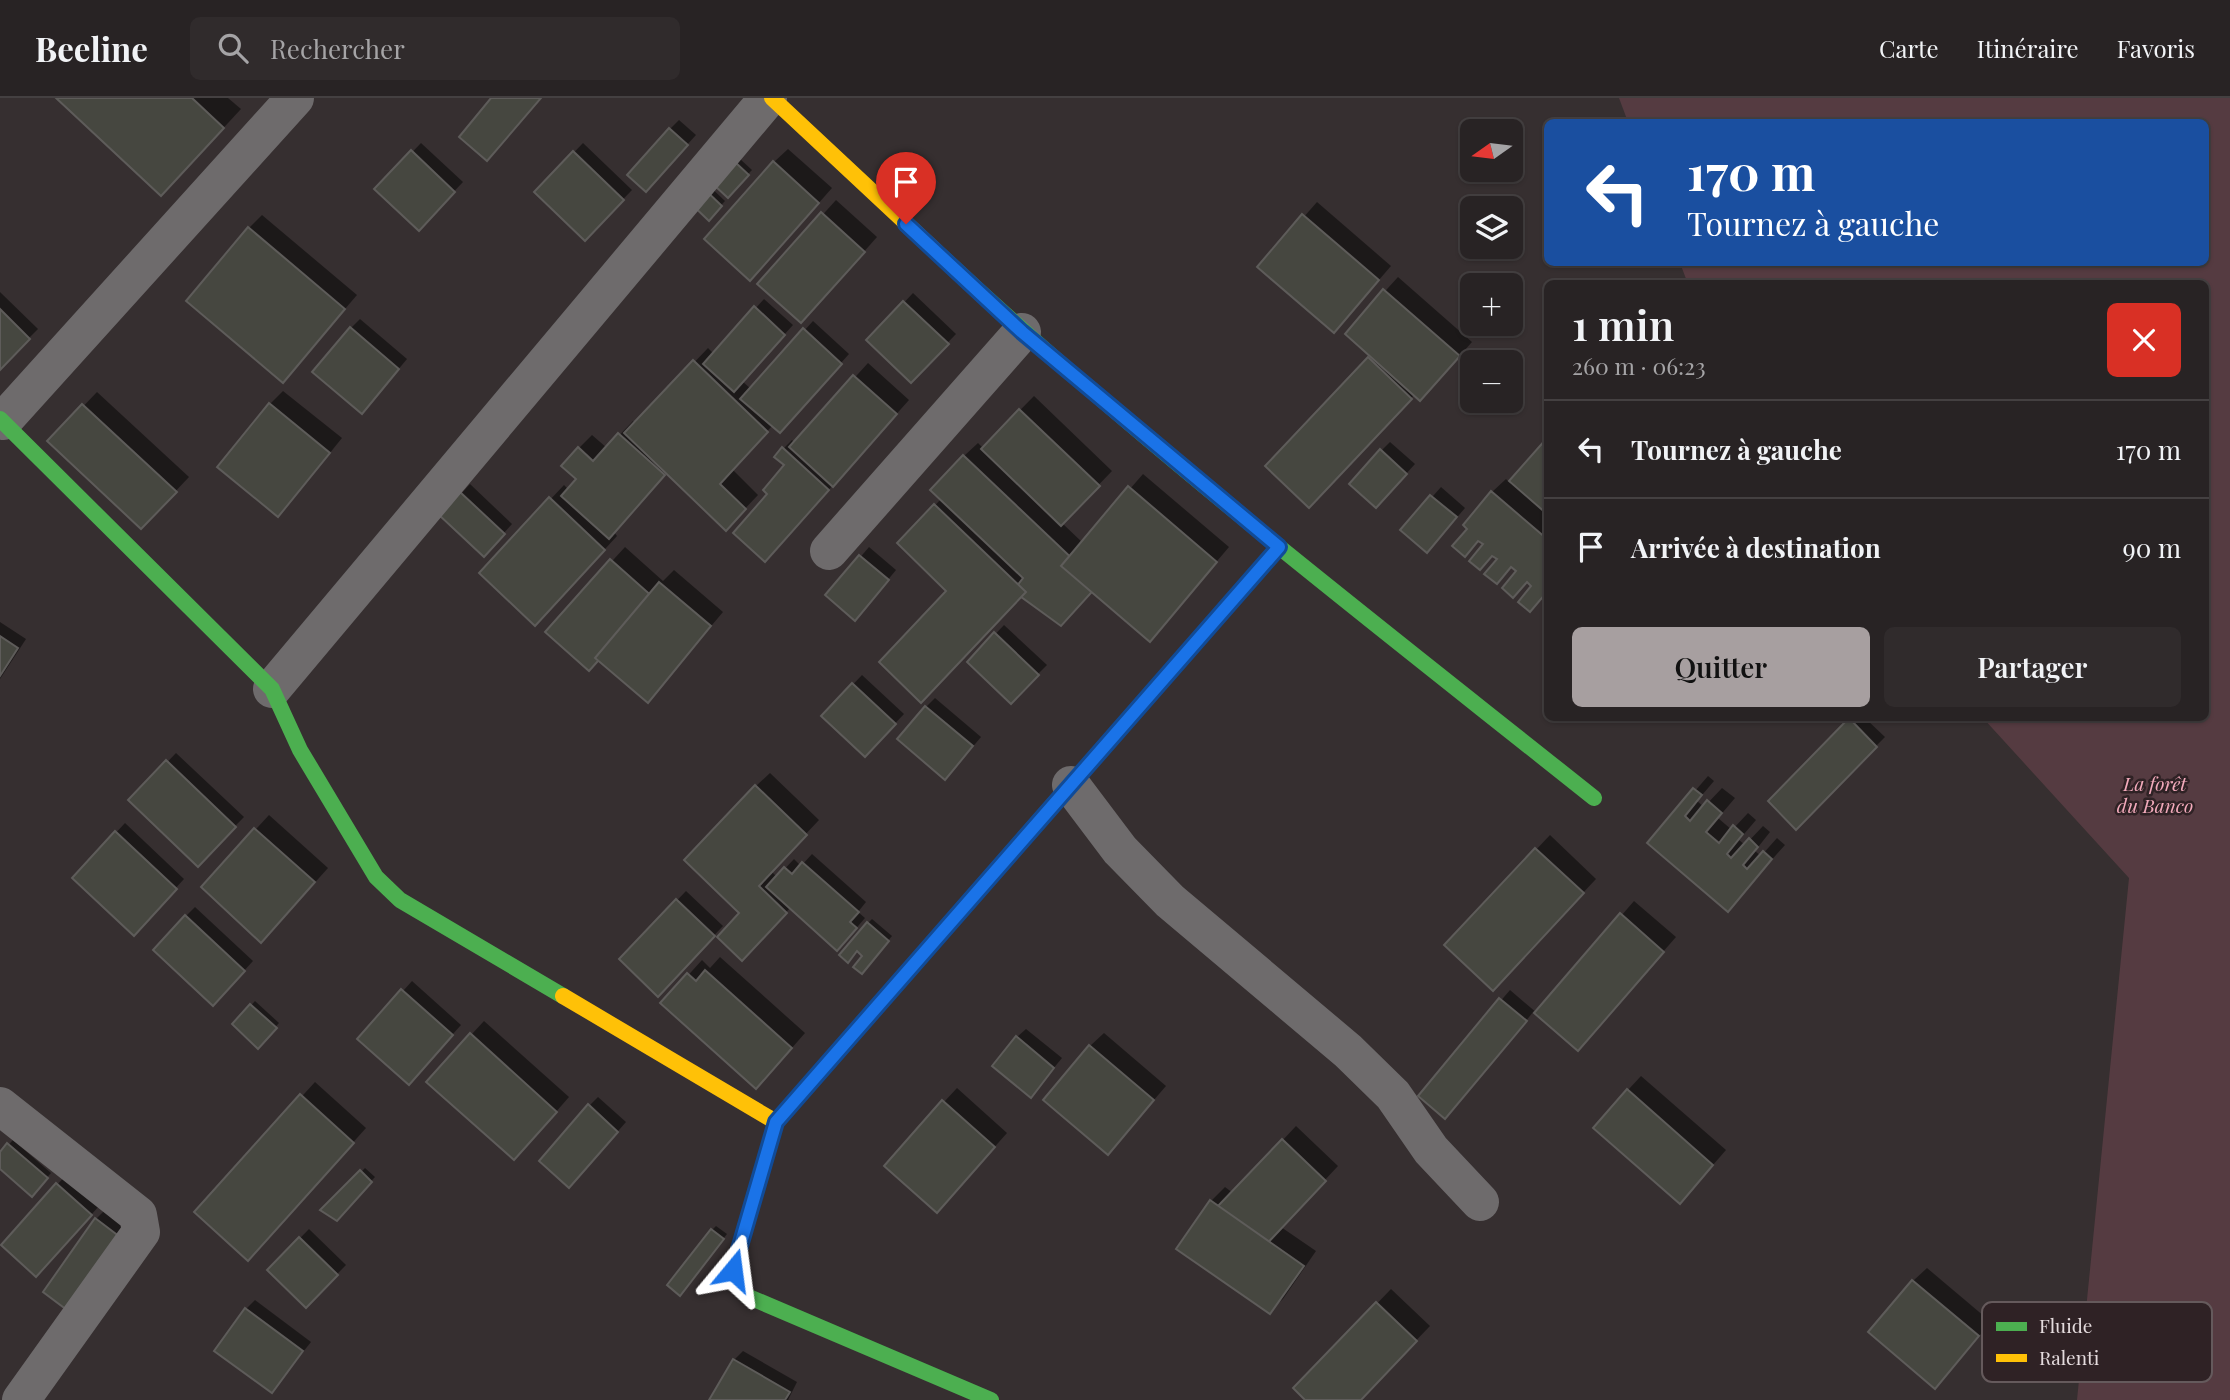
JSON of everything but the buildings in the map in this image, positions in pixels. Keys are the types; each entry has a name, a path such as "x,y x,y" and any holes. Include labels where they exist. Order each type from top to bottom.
{"street":[{"path":"295,98 1,420 272,690 300,750 376,877 400,900 776,1122"},
{"path":"272,690 770,98 1022,332 1279,547 1594,798"},
{"path":"829,551 1022,332"},
{"path":"991,1400 749,1297 737,1285 733,1270 776,1122 1279,547"},
{"path":"1071,785 1119,850 1170,901 1348,1051 1393,1095 1431,1150 1480,1202"},
{"path":"0,1105 138,1216 141,1232 21,1400"}],"green space":[{"name":"La forêt du Banco","path":"1619,98 2230,98 2230,1400 2077,1400 2079,1382 2212,1382 2212,1302 2087,1302 2129,878 1986,721 2209,721 2209,280 1686,280 1681,266 2209,266 2209,119 1627,119"}],"traffic: fast":[{"path":"937,252 1096,395 1178,464 1594,798"},
{"path":"0,419 272,689 300,750 376,877 400,900 563,996"},
{"path":"1066,790 1279,547"},
{"path":"774,1128 733,1271 737,1285 749,1297 991,1400"}],"traffic: slow":[{"path":"772,98 937,252"},
{"path":"774,1128 776,1122 1066,790"},
{"path":"563,996 776,1122"}],"route":[{"path":"733,1270 776,1122 1279,547 1022,332 906,224"}]}
